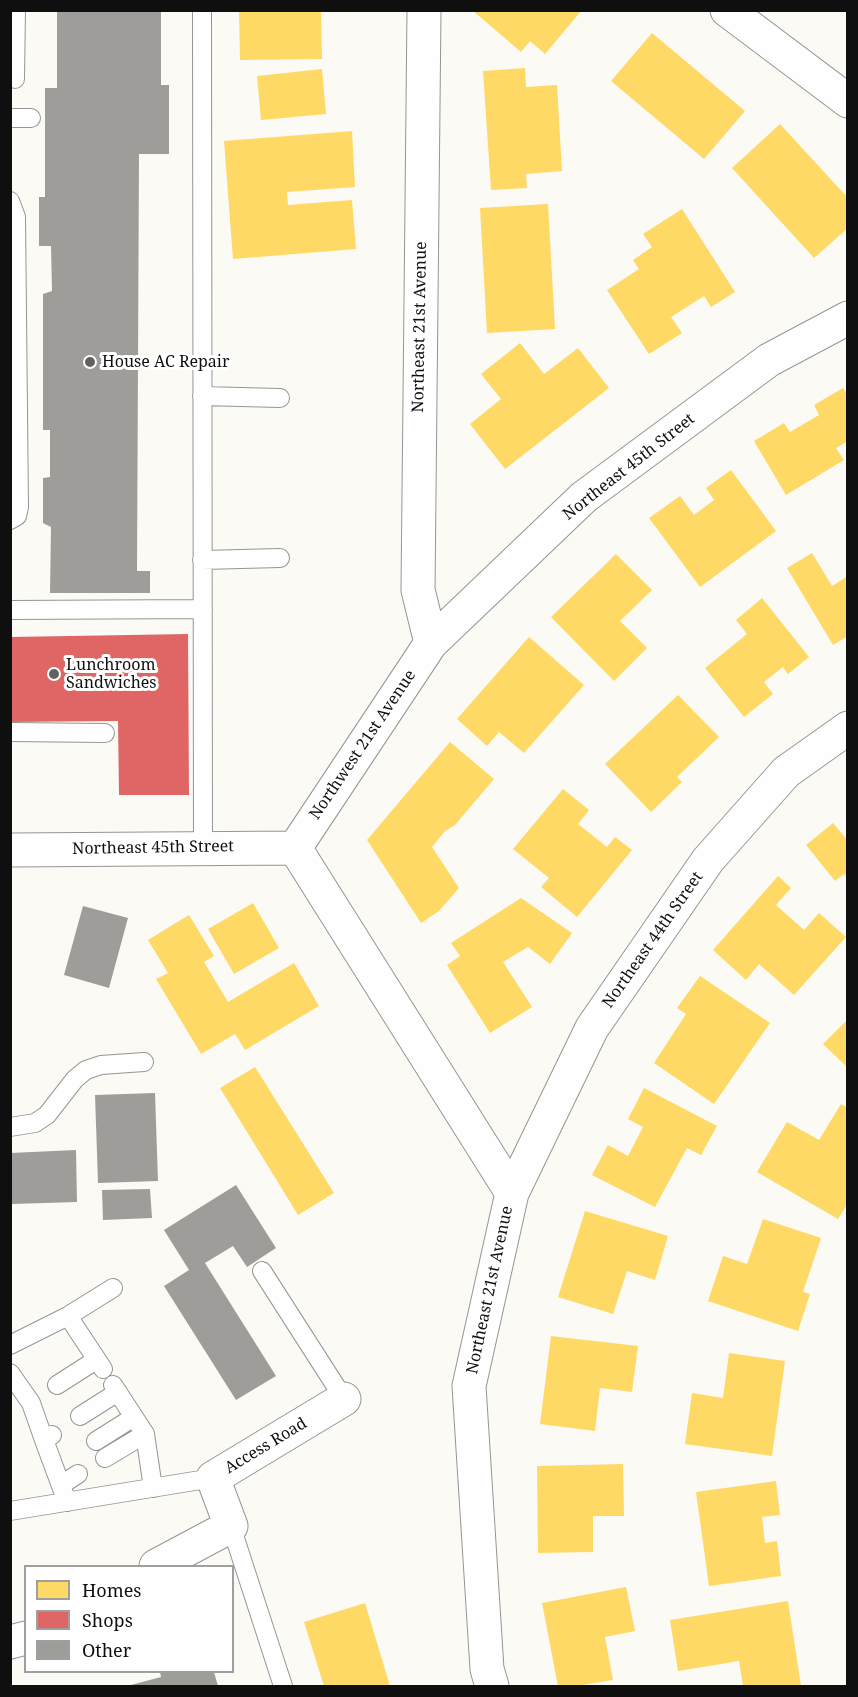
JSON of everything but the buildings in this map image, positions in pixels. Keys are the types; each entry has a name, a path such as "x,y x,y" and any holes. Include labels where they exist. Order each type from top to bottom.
{"street":[{"name":"Northeast 21st Avenue","path":"424,10 418,590 431,643"},
{"path":"727,10 848,101"},
{"name":"Northeast 45th Street","path":"431,643 584,497 769,360 848,318"},
{"name":"Northwest 21st Avenue","path":"295,848 431,643"},
{"name":"Northeast 44th Street","path":"512,1192 592,1028 708,860 786,772 848,728"},
{"name":"Northeast 21st Avenue","path":"295,848 512,1192 469,1386 487,1669 492,1686"},
{"name":"Northeast 45th Street","path":"10,850 295,848"},
{"name":"Access Road","path":"231,1526 213,1478 344,1399"},
{"path":"158,1565 231,1526"}],"lane":[{"path":"15,79 16,10"},
{"path":"202,10 203,848"},
{"path":"10,118 31,118"},
{"path":"10,201 16,217 19,507 17,516 10,520"},
{"path":"202,396 280,398"},
{"path":"202,560 280,558"},
{"path":"10,610 203,609"},
{"path":"10,732 105,733"},
{"path":"10,1127 35,1123 47,1115 75,1079 86,1070 101,1065 144,1062"},
{"path":"262,1271 344,1399"},
{"path":"10,1345 68,1316 113,1288"},
{"path":"57,1385 99,1364 68,1316"},
{"path":"10,1372 31,1403 48,1438 61,1471 67,1502"},
{"path":"80,1416 116,1388 145,1434 153,1488"},
{"path":"96,1441 134,1416"},
{"path":"105,1458 145,1434"},
{"path":"61,1471 78,1474"},
{"path":"10,1511 213,1478"},
{"path":"231,1526 284,1686"}],"place":[{"name":"House AC Repair","path":"90,362"},
{"name":"Lunchroom Sandwiches","path":"54,674"}]}
